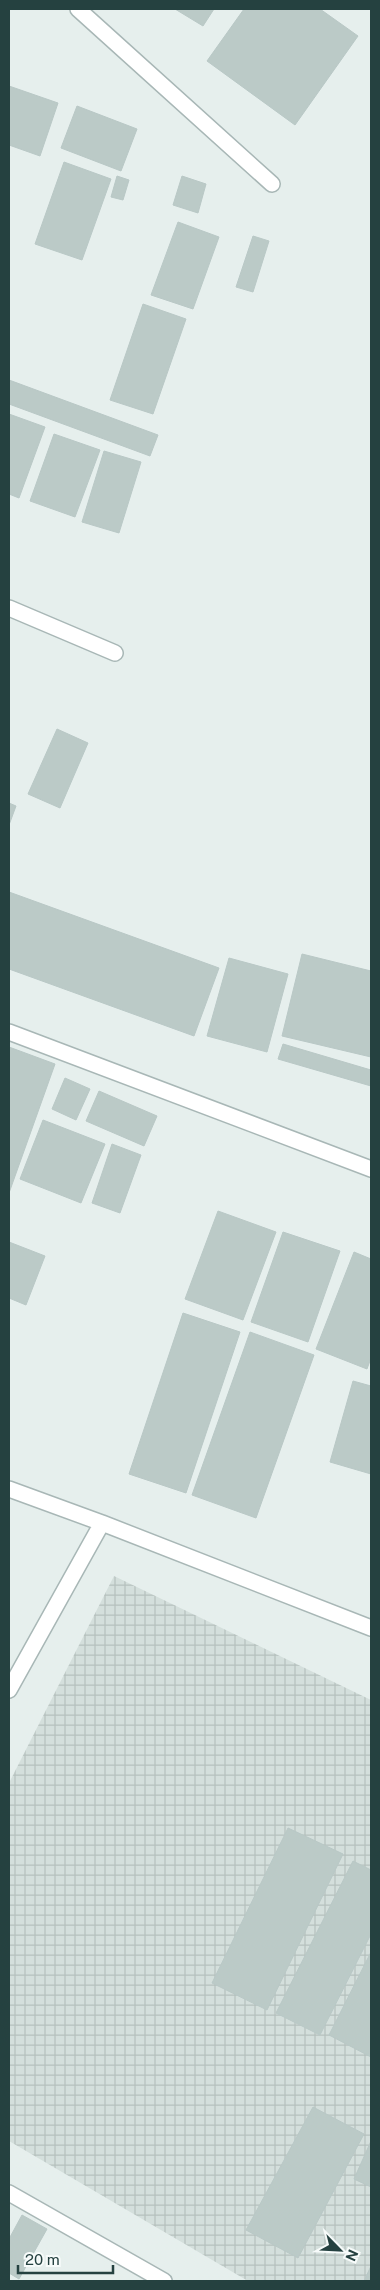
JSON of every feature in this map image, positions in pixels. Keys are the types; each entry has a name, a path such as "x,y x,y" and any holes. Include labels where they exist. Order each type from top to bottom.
{"street":[{"path":"78,9 272,184"},
{"path":"9,608 115,653"},
{"path":"9,1032 371,1170"},
{"path":"9,1489 102,1522 371,1628"},
{"path":"9,1690 102,1522"},
{"path":"9,2192 164,2281"}],"shaded area":[{"path":"114,1576 371,1700 371,2281 248,2281 9,2141 9,1783"}],"building":[{"path":"175,9 214,9 203,26"},
{"path":"244,9 320,9 358,36 295,125 207,61"},
{"path":"9,86 58,103 40,156 9,145"},
{"path":"77,106 137,129 121,171 61,148"},
{"path":"64,162 111,179 82,260 35,244"},
{"path":"117,176 129,180 123,200 111,197"},
{"path":"182,176 206,184 198,213 173,205"},
{"path":"178,222 219,237 193,309 151,295"},
{"path":"253,236 269,241 253,292 236,287"},
{"path":"143,304 186,319 153,414 110,400"},
{"path":"9,380 158,435 150,456 9,404"},
{"path":"9,414 45,427 19,498 9,494"},
{"path":"54,434 100,450 75,517 30,501"},
{"path":"104,451 141,462 119,533 82,522"},
{"path":"57,729 88,743 60,808 28,794"},
{"path":"9,803 16,806 9,825"},
{"path":"9,892 219,968 194,1036 9,969"},
{"path":"302,954 371,971 371,1057 282,1036"},
{"path":"229,958 288,974 267,1052 207,1036"},
{"path":"283,1044 371,1070 371,1086 278,1059"},
{"path":"9,1047 55,1064 9,1193"},
{"path":"65,1078 90,1089 76,1120 52,1109"},
{"path":"99,1091 157,1116 144,1146 86,1121"},
{"path":"43,1120 105,1144 81,1203 20,1179"},
{"path":"112,1144 141,1155 120,1213 92,1203"},
{"path":"218,1211 276,1232 243,1320 185,1299"},
{"path":"283,1232 340,1251 308,1342 251,1322"},
{"path":"9,1242 45,1256 26,1305 9,1298"},
{"path":"354,1252 371,1259 371,1358 367,1369 316,1349"},
{"path":"183,1313 240,1332 186,1493 129,1474"},
{"path":"250,1332 314,1355 256,1518 192,1495"},
{"path":"353,1381 371,1386 371,1474 330,1462"},
{"path":"288,1828 343,1854 267,2010 212,1983"},
{"path":"353,1861 371,1870 371,1934 320,2035 276,2013"},
{"path":"371,1952 371,2057 329,2035"},
{"path":"313,2107 364,2134 298,2258 246,2230"},
{"path":"371,2141 371,2187 354,2179"},
{"path":"22,2215 47,2229 19,2279 9,2273 9,2239"},
{"path":"371,2266 371,2281 364,2281"}]}
